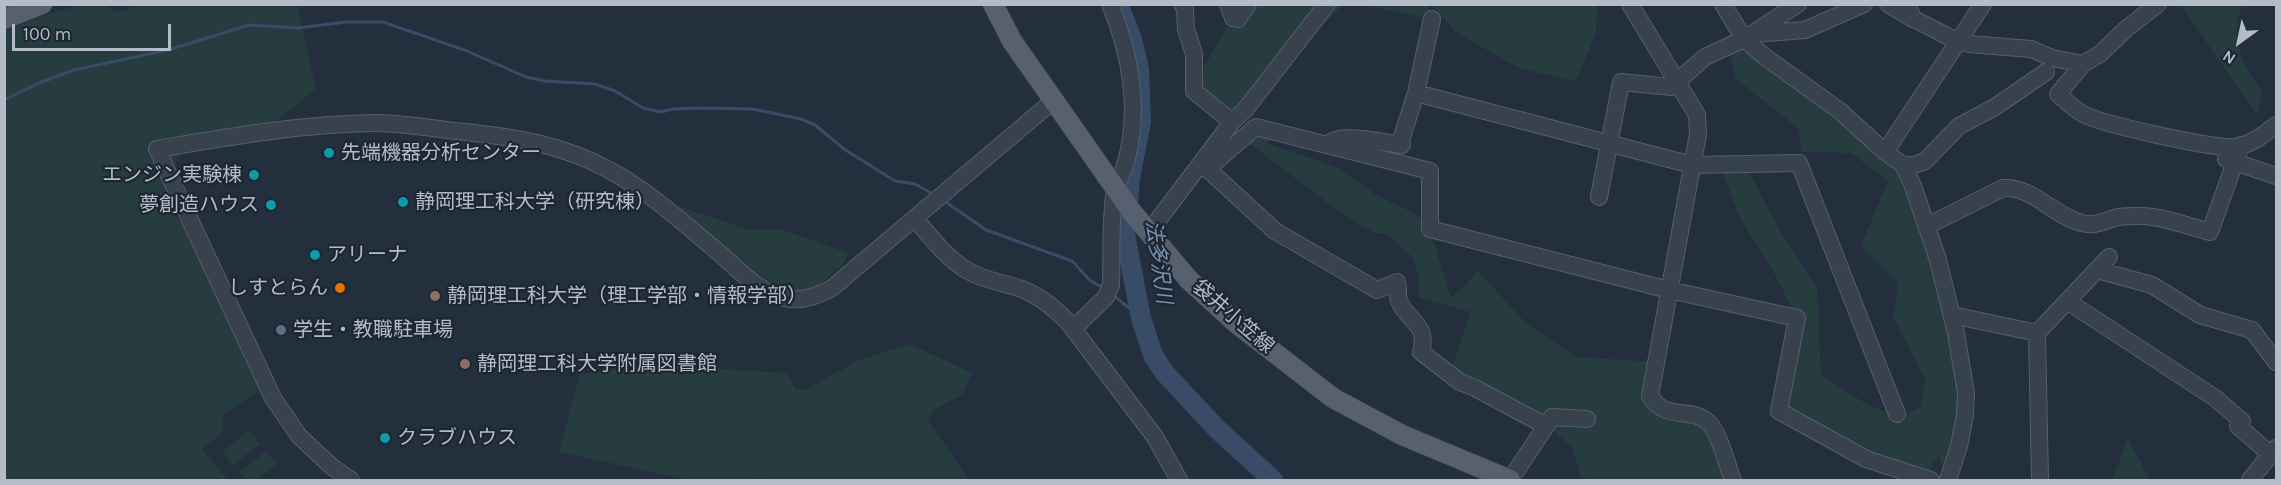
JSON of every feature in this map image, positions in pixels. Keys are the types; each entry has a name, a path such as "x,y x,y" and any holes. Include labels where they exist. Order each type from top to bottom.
{"main road":[{"path":"4,19 42,4"},
{"name":"袋井小笠線","path":"993,4 1012,40 1053,101 1132,212 1189,280 1236,323 1333,398 1402,435 1510,480"}],"street":[{"path":"1073,329 1106,297 1111,285 1114,197 1127,159 1133,122 1132,89 1125,49 1110,4"},
{"path":"1182,4 1185,8 1186,29 1194,54 1194,91 1232,122"},
{"path":"1228,4 1233,18 1238,19 1248,4"},
{"path":"1149,232 1204,166 1232,122 1245,110 1327,4"},
{"path":"1630,4 1697,115 1698,134 1650,396 1655,405 1663,410 1697,416 1708,422 1715,432 1733,480"},
{"path":"1723,4 1764,56 1840,111 1885,152 1903,165 1913,186 1938,260 1952,315 1966,393 1965,415 1959,446 1948,480"},
{"path":"1599,197 1621,82 1671,87 1705,57 1748,37 1798,4"},
{"path":"1748,37 1805,30 1864,4"},
{"path":"1888,4 1910,12 1959,41 1969,44 2031,49 2052,58 2084,64"},
{"path":"1885,152 1983,4"},
{"path":"2158,4 2100,54 2084,64 2058,94 2083,114 2102,122 2214,146 2241,145 2261,137 2277,124"},
{"path":"1327,144 1335,139 1352,139 1402,145 1401,140 1416,93 1432,19"},
{"path":"1903,165 1914,165 1925,161 1959,126 1995,107 2046,72"},
{"path":"1416,93 1692,165 1799,163 1897,414"},
{"path":"351,480 331,466 299,436 273,398 158,149 248,133 318,125 376,123 506,136 544,144 585,158 629,182 650,196 761,288 789,298 803,299 817,296 832,288 1053,101"},
{"path":"1204,166 1256,127 1327,144 1430,171 1430,229 1669,290 1797,318 1779,411 1866,459 1931,480"},
{"path":"2200,143 2198,150 2277,176"},
{"path":"1927,226 2003,188 2015,187 2025,190 2041,202 2083,224 2094,224 2120,217 2146,216 2210,232 2241,145"},
{"path":"1204,166 1275,231 1377,290 1397,282 1399,301 1420,328 1424,341 1421,352 1460,382 1546,426"},
{"path":"915,219 939,247 963,268 979,277 1020,288 1054,308 1073,329 1155,437 1179,480"},
{"path":"2040,480 2037,333 2109,257"},
{"path":"2097,270 2152,285 2200,315 2252,330 2277,362"},
{"path":"2067,301 2215,398 2242,421 2238,426 2274,451 2250,480"},
{"path":"1952,315 2037,333"},
{"path":"1510,480 1552,417 1587,419"}],"green space":[{"path":"146,4 297,5 316,89 262,132 185,149 175,163 177,182 175,215 203,246 267,385 224,414 222,433 202,449 228,480 5,480 4,31 54,12 81,6 104,6 117,12"},
{"path":"1241,5 1342,5 1239,115 1194,83"},
{"path":"1362,5 1428,5 1432,19"},
{"path":"1432,5 1597,5 1596,33 1576,81 1522,69 1508,62 1456,32"},
{"path":"2181,5 2242,5 2238,18 2237,41 2243,60 2262,92 2257,115"},
{"path":"1729,46 1764,56 1824,100 1872,153 1913,186 1959,352 1958,410 1945,480 1939,455 1924,478 1779,411 1797,318 1776,276 1740,218 1719,164 1745,164 1779,229 1817,288 1821,374 1851,395 1886,412 1897,414 1908,413 1921,407 1925,379 1893,317 1898,283 1861,246 1888,181 1851,153 1801,152 1799,129 1735,78"},
{"path":"1272,131 1267,143 1338,168 1378,196 1406,209 1430,224 1416,225 1429,226 1426,233 1434,243 1451,298 1466,285 1477,270 1525,322 1576,357 1656,362 1650,397 1695,416 1715,432 1733,480 1589,480 1581,477 1573,449 1547,425 1450,374 1470,312 1418,297 1419,279 1413,258 1389,235 1372,232 1337,210 1249,143"},
{"path":"670,203 746,229 783,230 848,253 843,265 818,285 798,291 780,289 706,235"},
{"path":"910,344 972,373 962,395 935,409 928,420 969,480 768,480 759,478 754,480 688,480 559,452 580,374 654,365 787,373 796,389 805,390 861,359"},
{"path":"249,430 260,444 233,465 222,452"},
{"path":"2128,438 2150,480 2112,480"},
{"path":"266,451 277,464 257,480 246,480 240,472"}],"waterway":[{"name":"法多沢川","path":"1118,4 1132,39 1139,69 1141,122 1130,178 1125,235 1141,318 1153,355 1164,372 1217,429 1273,480"},
{"path":"4,100 39,83 74,70 168,50 249,25 298,28 346,22 383,22 467,51 526,77 545,81 595,84 615,91 643,108 661,112 700,108 753,109 801,119 815,125 844,149 895,181 915,184 933,194"},
{"path":"943,200 986,230 1072,261 1089,279 1103,287"},
{"path":"1113,295 1141,318"}],"place":[{"name":"先端機器分析センター","path":"329,153"},
{"name":"エンジン実験棟","path":"254,175"},
{"name":"静岡理工科大学（研究棟）","path":"403,202"},
{"name":"夢創造ハウス","path":"271,205"},
{"name":"アリーナ","path":"315,255"},
{"name":"しすとらん","path":"340,288"},
{"name":"静岡理工科大学（理工学部・情報学部）","path":"435,296"},
{"name":"学生・教職駐車場","path":"281,330"},
{"name":"静岡理工科大学附属図書館","path":"465,364"},
{"name":"クラブハウス","path":"385,438"}]}
